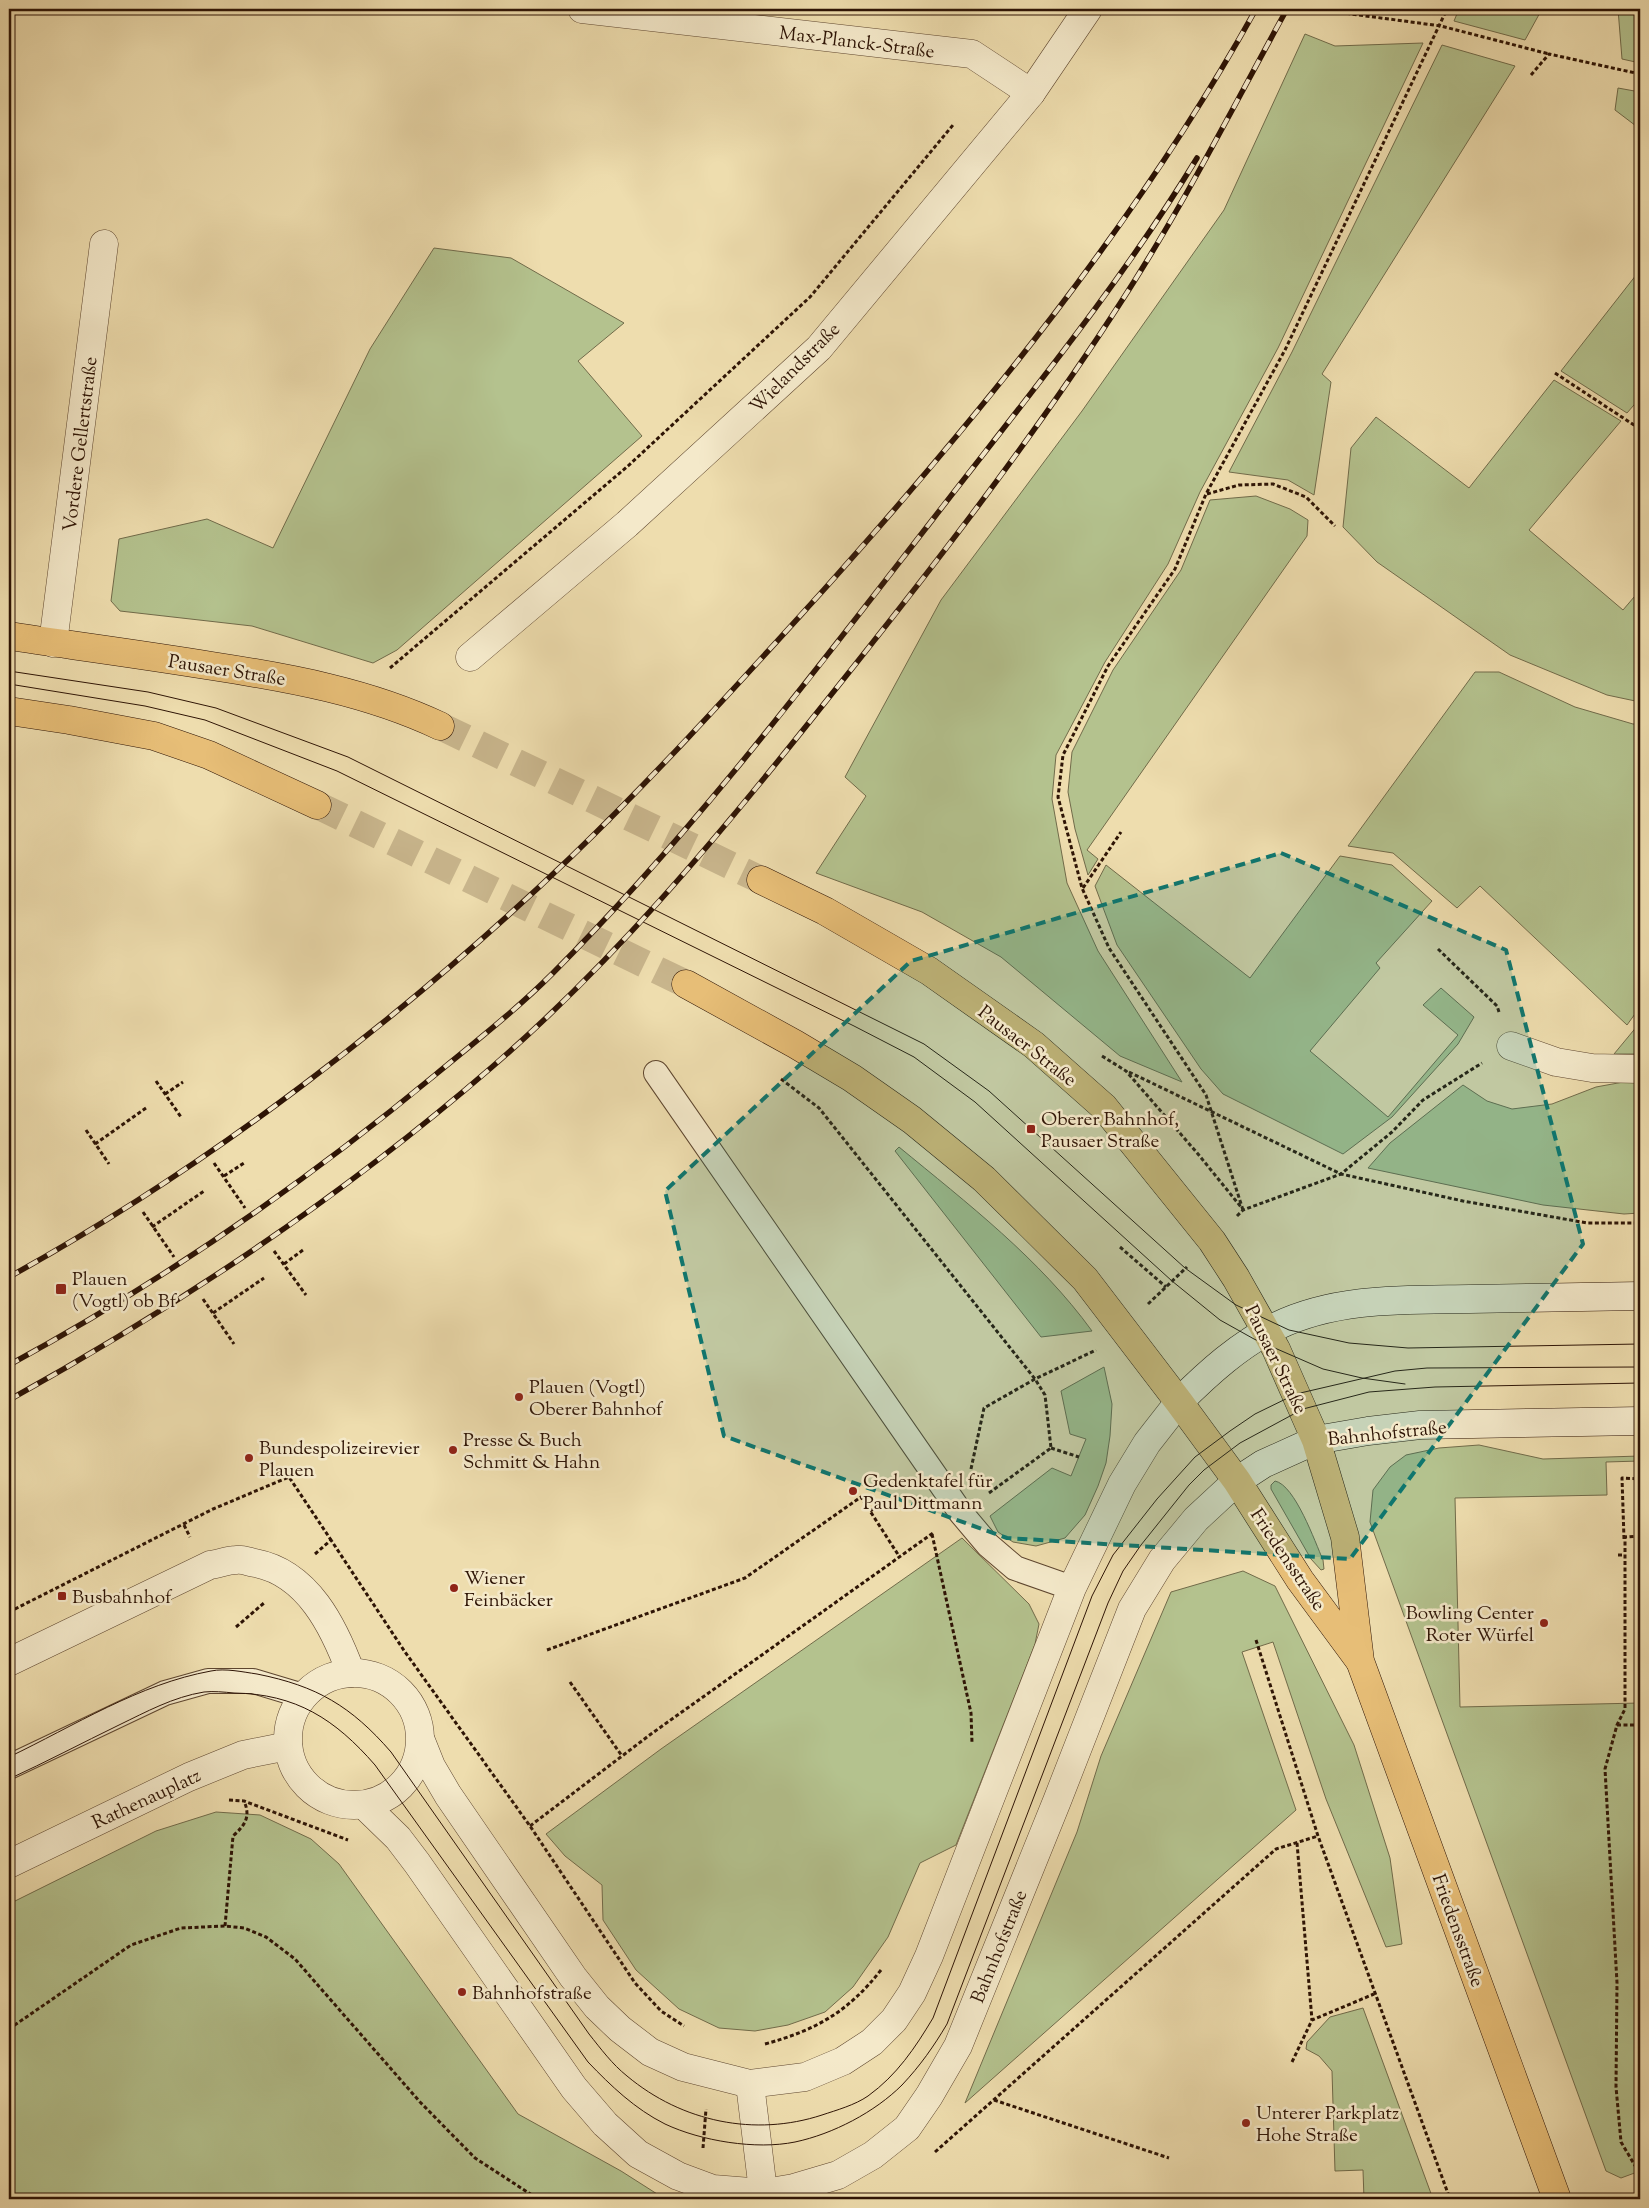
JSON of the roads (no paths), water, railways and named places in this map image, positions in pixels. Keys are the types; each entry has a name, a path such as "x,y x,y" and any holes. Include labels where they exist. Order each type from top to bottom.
{"main road":[{"name":"Pausaer Straße","path":"9,636 279,676 351,693 408,711 440,726"},
{"path":"9,711 154,736 209,755 317,805"},
{"name":"Pausaer Straße","path":"761,880 825,911 929,971 1034,1045 1104,1107 1212,1241 1266,1331 1316,1440"},
{"path":"686,984 796,1044 852,1078 912,1120 984,1179 1085,1279 1123,1327 1236,1481"},
{"name":"Friedensstraße","path":"1316,1440 1345,1537 1360,1661 1557,2199"},
{"name":"Friedensstraße","path":"1236,1481 1300,1580 1360,1661"}],"street":[{"name":"Max-Planck-Straße","path":"582,9 972,54 1031,93"},
{"name":"Wielandstraße","path":"470,657 627,524 818,348 1031,93 1088,9"},
{"name":"Vordere Gellertstraße","path":"53,643 104,244"},
{"path":"1511,1046 1556,1062 1583,1066 1640,1069"},
{"path":"420,1741 431,1766 448,1795 573,1977 597,2008 620,2029 650,2052 683,2067 750,2084 805,2077 843,2061 872,2042 894,2020 907,2000 929,1956 1072,1588 1122,1484 1147,1443 1179,1402 1231,1356 1266,1331 1322,1309 1368,1302 1640,1296"},
{"name":"Bahnhofstraße","path":"364,1806 398,1838 574,2088 605,2124 638,2154 678,2176 699,2184 764,2196 838,2175 873,2155 907,2128 929,2096 958,2046 1057,1802 1132,1609 1162,1560 1196,1519 1236,1481 1263,1464 1316,1440 1368,1431 1420,1425 1640,1421"},
{"path":"9,1662 210,1565 237,1560 265,1565 288,1577 319,1606 336,1635 350,1673"},
{"path":"350,1673 379,1677 393,1685 408,1700 418,1720 420,1741 418,1758 409,1777 395,1792 364,1806 328,1801 312,1792 300,1779 291,1763 288,1746 289,1724 303,1696 322,1681 350,1673"},
{"name":"Rathenauplatz","path":"9,1864 189,1777 243,1755 288,1746"},
{"path":"750,2084 764,2196"}],"lane":[{"path":"656,1074 962,1513 988,1545 1015,1568 1072,1588"},
{"path":"9,1767 165,1693 208,1681 253,1681 303,1696"}],"tunnel":[{"path":"440,726 761,880"},
{"path":"317,805 686,984"}],"tram line":[{"path":"9,671 148,692 216,708 348,757 924,1044 989,1091 1185,1268 1236,1305 1289,1330 1349,1343 1408,1348 1640,1344"},
{"path":"9,684 145,706 205,720 337,771 854,1026 914,1057 975,1102 1172,1281 1220,1320 1254,1339 1323,1369 1362,1378 1405,1384"},
{"path":"9,1757 107,1707 158,1686 184,1677 211,1671 228,1670 257,1674 298,1685 315,1692 347,1710 362,1722 391,1752 589,2034 627,2076 648,2092 671,2105 720,2121 771,2125 797,2122 840,2109 868,2096 897,2070 933,2018 1092,1596 1113,1555 1157,1499 1195,1457 1255,1414 1296,1394 1395,1371 1427,1368 1640,1367"},
{"path":"9,1779 150,1710 193,1694 204,1692 256,1694 277,1698 313,1712 345,1734 375,1765 588,2062 615,2088 654,2118 679,2130 695,2135 746,2144 763,2145 795,2142 824,2134 853,2121 891,2095 909,2078 947,2024 1108,1603 1123,1571 1141,1545 1189,1485 1204,1470 1240,1443 1303,1409 1369,1392 1435,1387 1640,1383"}],"railway":[{"path":"9,1277 84,1234 232,1137 374,1030 508,915 636,793 820,594 998,386 1109,240 1161,165 1210,88 1256,9"},
{"path":"9,1400 73,1364 198,1287 319,1204 378,1160 492,1067 536,1028 578,987 659,901 737,812 932,567 1048,410 1121,302 1165,230 1287,9"},
{"path":"9,1365 121,1301 282,1193 385,1116 510,1013 552,974 654,866 796,695 1104,297 1197,158"}],"place":[{"name":"Oberer Bahnhof, Pausaer Straße","path":"1031,1129"},
{"name":"Plauen (Vogtl) ob Bf","path":"61,1289"},
{"name":"Plauen (Vogtl) Oberer Bahnhof","path":"519,1397"},
{"name":"Presse & Buch Schmitt & Hahn","path":"453,1450"},
{"name":"Bundespolizeirevier Plauen","path":"249,1458"},
{"name":"Gedenktafel für Paul Dittmann","path":"853,1491"},
{"name":"Wiener Feinbäcker","path":"454,1588"},
{"name":"Busbahnhof","path":"62,1596"},
{"name":"Bowling Center Roter Würfel","path":"1544,1623"},
{"name":"Bahnhofstraße","path":"462,1992"},
{"name":"Unterer Parkplatz Hohe Straße","path":"1246,2123"}]}
